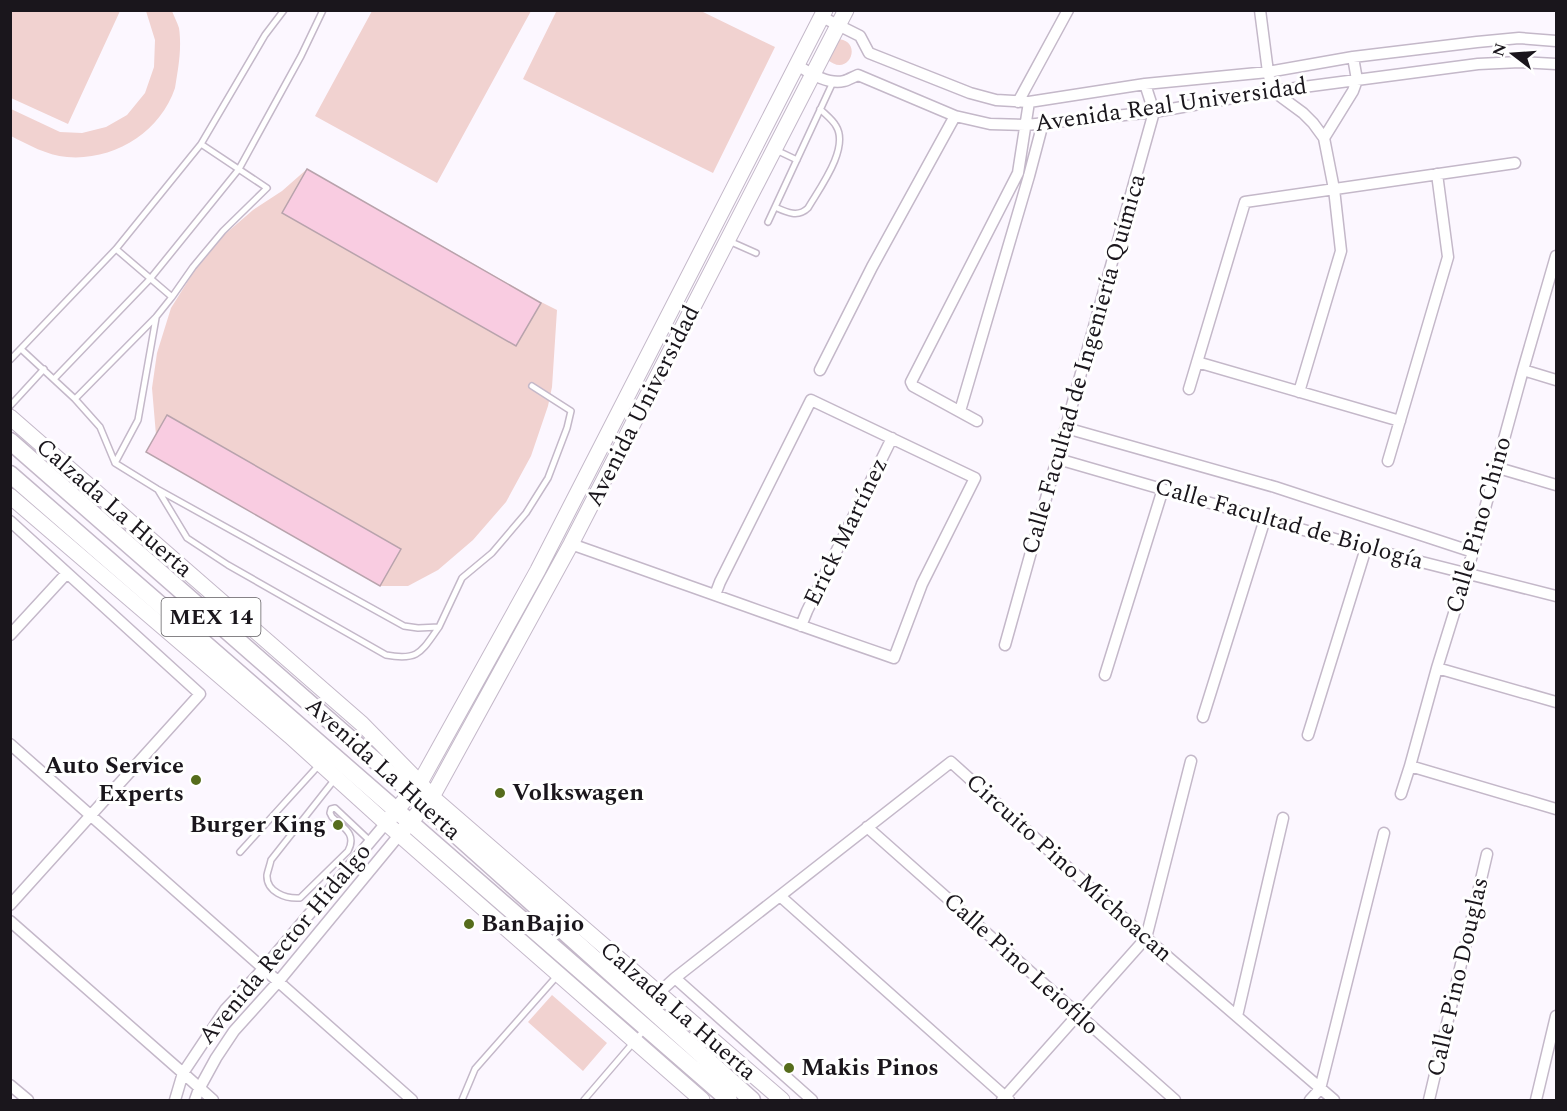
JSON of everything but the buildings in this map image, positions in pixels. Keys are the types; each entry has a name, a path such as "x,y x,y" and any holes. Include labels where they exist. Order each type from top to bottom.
{"main road":[{"name":"Avenida La Huerta","path":"10,441 415,787 644,1005 752,1101"},
{"name":"Avenida La Huerta","path":"10,474 197,646 391,816 646,1027 729,1101"}],"street":[{"name":"Avenida Universidad","path":"405,828 428,801 571,544 846,10"},
{"path":"978,421 913,386 911,382 1024,175 1026,125 1023,102 1068,10"},
{"path":"1260,10 1268,72 1274,91 1303,113 1324,138 1334,189 1341,251 1299,392"},
{"name":"Avenida Universidad","path":"391,816 415,787 538,570 824,14"},
{"name":"Avenida Real Universidad","path":"824,14 860,36 869,53 970,93 996,100 1023,102 1145,84 1268,72 1353,57 1519,38 1557,41"},
{"path":"1324,138 1353,91 1357,80 1353,57"},
{"name":"Avenida Real Universidad","path":"833,82 858,75 955,116 990,124 1026,125 1154,112 1274,91 1478,64 1520,62 1557,64"},
{"path":"797,65 833,82"},
{"path":"1145,84 1154,112"},
{"name":"Calle Facultad de Ingenierίa Quίmica","path":"1005,645 1154,112"},
{"path":"820,370 872,267 955,116"},
{"path":"960,411 1024,175 1043,123"},
{"path":"1189,390 1245,202 1515,164"},
{"path":"1388,461 1448,257 1437,174"},
{"name":"Calle Pino Chino","path":"1401,794 1473,552 1522,370 1554,272 1557,256"},
{"path":"1197,362 1400,422"},
{"path":"1522,370 1557,380"},
{"path":"571,544 789,622 894,658 922,584 975,478 811,400 715,595"},
{"name":"Calzada La Huerta","path":"10,417 362,724 415,787"},
{"name":"Calle Facultad de Biología","path":"1066,428 1275,487 1473,552"},
{"name":"Erick Martínez","path":"801,626 892,438"},
{"name":"Calle Facultad de Biología","path":"1058,459 1366,548 1557,596"},
{"path":"1495,468 1557,484"},
{"path":"1105,675 1163,489"},
{"path":"10,496 197,646 336,778 391,816"},
{"path":"1203,717 1265,519"},
{"path":"10,521 201,693 10,904"},
{"path":"1308,735 1366,548"},
{"path":"10,635 67,573"},
{"path":"1437,668 1557,702"},
{"path":"10,744 412,1101"},
{"name":"Circuito Pino Michoacan","path":"644,1005 675,978 951,762 1146,938 1334,1101"},
{"path":"780,896 1005,1099 1146,938 1191,762"},
{"path":"1410,766 1557,809"},
{"name":"Calzada La Huerta","path":"428,801 658,993 782,1101"},
{"name":"Avenida Rector Hidalgo","path":"175,1101 183,1073 225,1010 263,969 391,816"},
{"path":"1237,1016 1283,818"},
{"name":"Calle Pino Leiofilo","path":"867,827 1175,1101"},
{"path":"405,828 558,975 702,1101"},
{"name":"Avenida Rector Hidalgo","path":"195,1101 216,1058 234,1031 278,982 405,828"},
{"path":"1310,1101 1320,1089 1384,833"},
{"name":"Calle Pino Douglas","path":"1429,1101 1487,854"},
{"path":"328,892 342,905"},
{"path":"10,921 213,1101"},
{"name":"Calzada La Huerta","path":"675,978 812,1101"},
{"path":"1536,1101 1557,1016"},
{"path":"10,1085 28,1101"}],"lane":[{"path":"10,360 116,249 201,144 266,35 284,10"},
{"path":"54,379 150,279 239,170 301,56 323,10"},
{"path":"768,222 833,82"},
{"path":"775,207 797,214 803,213 838,156 840,139 837,127 820,109"},
{"path":"75,399 156,317 223,231 267,188 201,144"},
{"path":"774,149 797,160"},
{"path":"728,241 756,253"},
{"path":"116,249 172,297"},
{"path":"115,463 138,420 156,317"},
{"path":"21,349 75,399 100,427 115,463 157,489 404,626 439,627"},
{"path":"10,406 44,369"},
{"path":"157,489 187,538 228,565 386,655 403,658 420,653 439,627 462,578 492,553 526,513 548,477 567,428 571,411 532,386"},
{"path":"240,852 320,764"},
{"path":"336,778 271,860 267,876 272,889 279,895 300,898 348,851 352,844 351,836 332,817 331,809 335,808 370,841"},
{"path":"462,1101 475,1070 558,975"},
{"path":"584,1101 646,1027"}],"shaded area":[{"path":"11,10 120,11 68,124 11,98"},
{"path":"557,10 701,11 775,47 713,173 523,79"},
{"path":"146,11 172,11 179,28 180,43 175,88 168,104 146,131 117,149 84,157 52,154 11,136 11,109 60,132 82,133 106,127 127,115 145,93 154,67 155,40"},
{"path":"372,11 531,11 437,183 315,116"},
{"path":"836,39 845,41 850,45 852,51 851,57 842,65 827,59"},
{"path":"307,169 557,310 552,387 531,456 506,502 473,540 438,570 408,586 380,586 146,452 156,435 152,388 157,353 171,308 196,268 224,235"},
{"path":"552,995 607,1043 583,1071 528,1022"}],"place":[{"name":"Auto Service Experts","path":"196,780"},
{"name":"Volkswagen","path":"500,793"},
{"name":"Burger King","path":"338,825"},
{"name":"BanBajio","path":"469,924"},
{"name":"Makis Pinos","path":"789,1068"}]}
